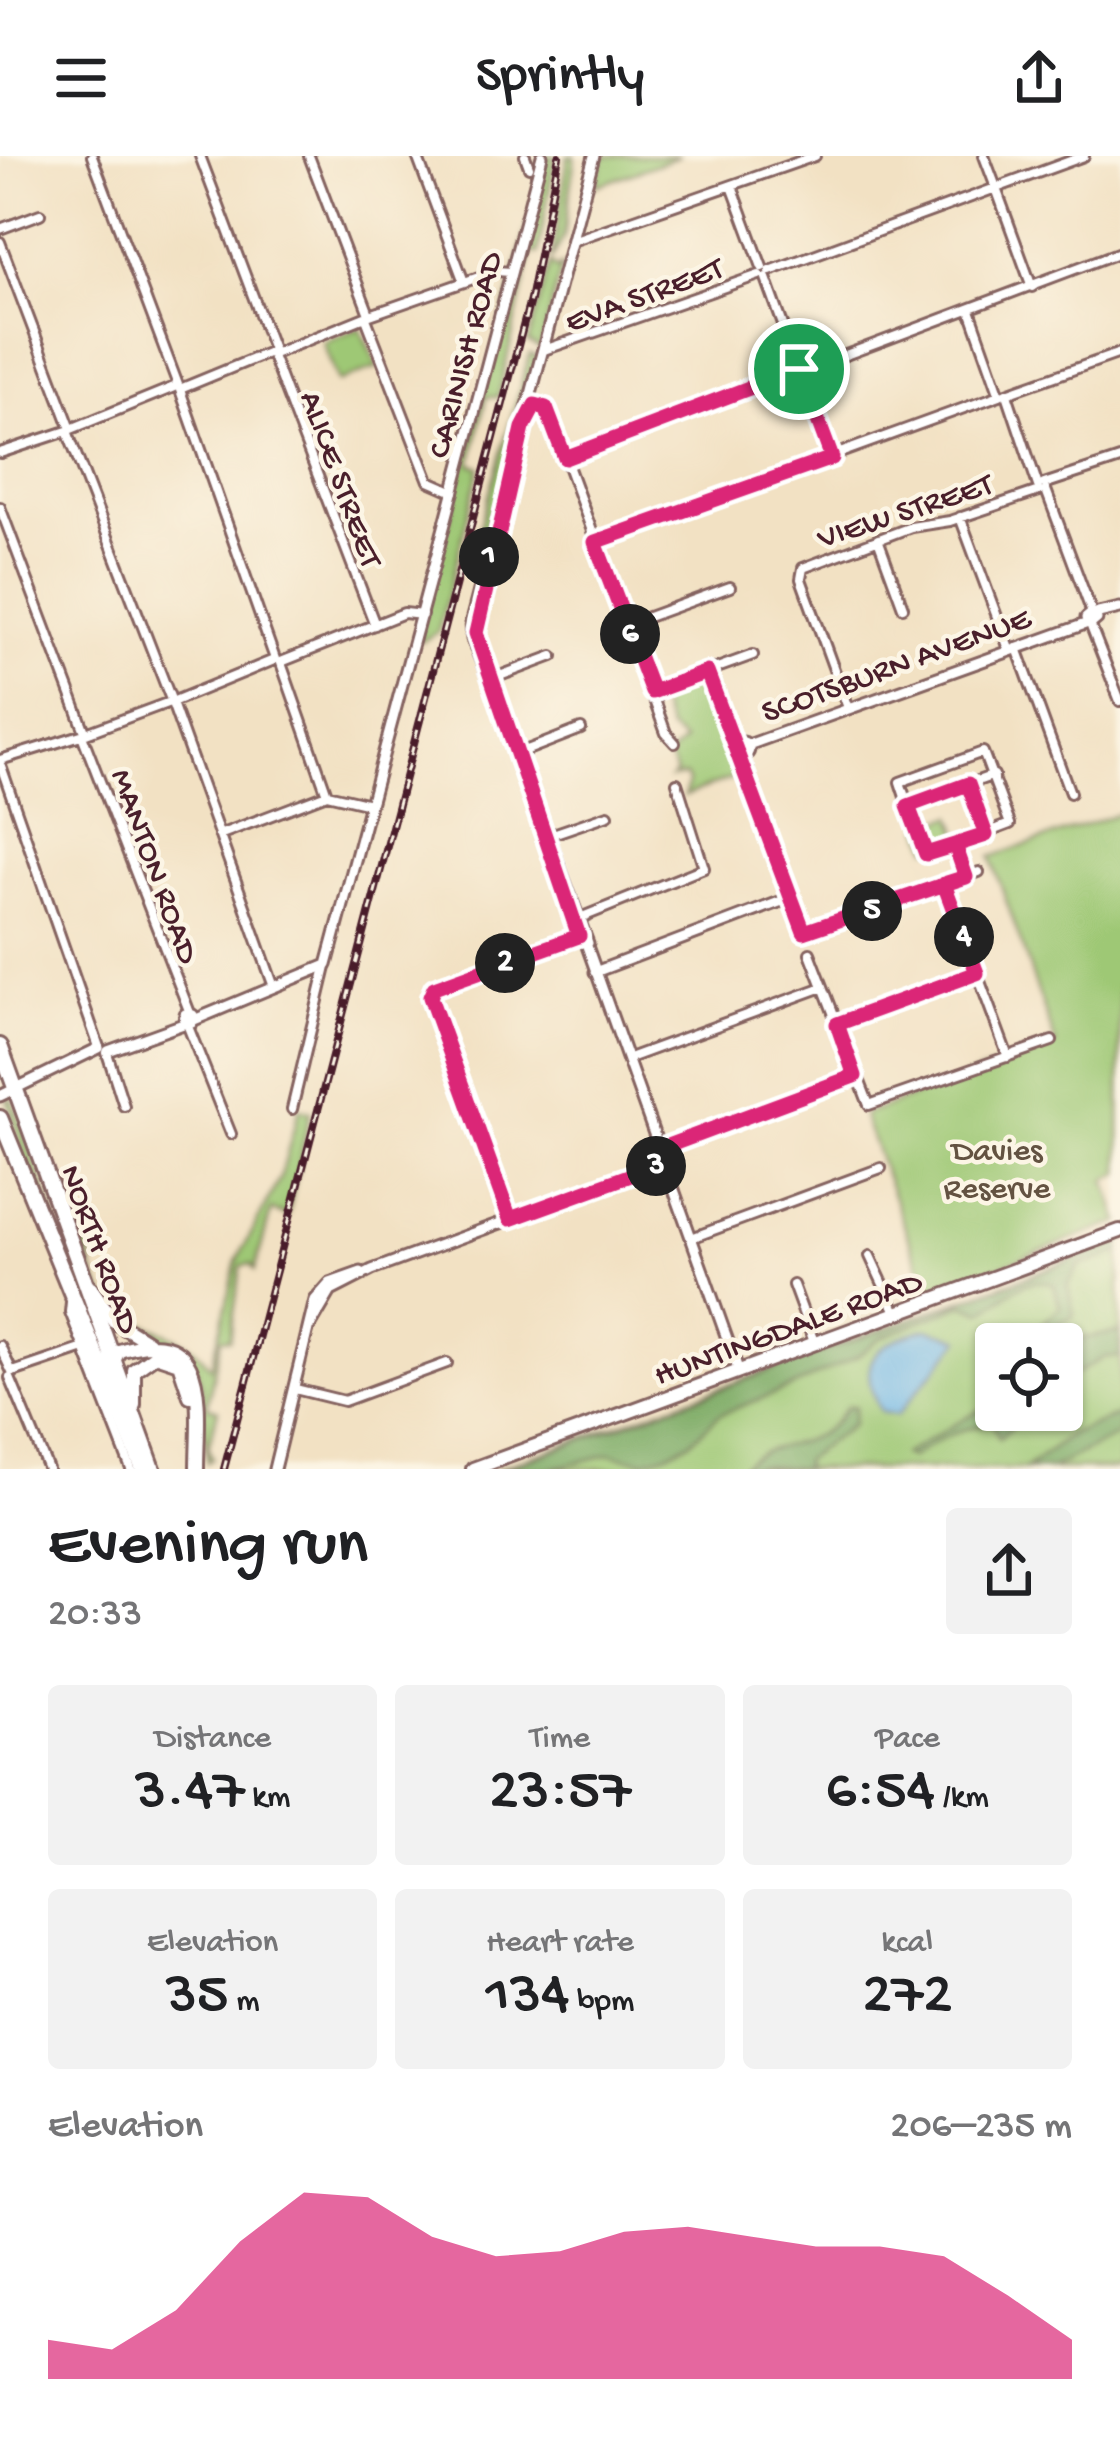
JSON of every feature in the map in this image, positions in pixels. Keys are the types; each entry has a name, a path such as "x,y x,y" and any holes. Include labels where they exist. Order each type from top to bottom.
{"highway":[{"name":"NORTH ROAD","path":"0,1046 153,1469"},
{"name":"NORTH ROAD","path":"0,1118 143,1469"}],"main road":[{"name":"HUNTINGDALE ROAD","path":"473,1469 1120,1232"},
{"path":"87,1282 114,1321 154,1346 178,1352 196,1376 193,1469"},
{"path":"112,1385 114,1354 154,1346"},
{"path":"135,1416 131,1378 136,1366 155,1355 177,1361 190,1390 193,1469"}],"street":[{"path":"92,156 327,794"},
{"name":"ALICE STREET","path":"200,156 373,626"},
{"path":"309,156 429,481 454,492"},
{"path":"417,156 464,283"},
{"path":"525,156 530,167"},
{"name":"CARINISH ROAD","path":"292,1109 321,992 321,969 370,804 542,156"},
{"path":"594,156 473,634 742,1370"},
{"path":"572,242 815,156"},
{"path":"984,156 1033,287"},
{"name":"EVA STREET","path":"544,350 1084,156"},
{"path":"732,186 832,458"},
{"path":"0,229 40,214"},
{"path":"0,242 274,987"},
{"path":"565,458 1120,253"},
{"path":"0,453 488,273 510,275"},
{"path":"970,310 1049,503 1120,700"},
{"path":"595,542 1120,353"},
{"path":"532,404 547,409 626,625 676,745"},
{"name":"VIEW STREET","path":"848,708 800,573 806,565 961,517 1120,459"},
{"name":"MANTON ROAD","path":"0,506 231,1134"},
{"path":"961,517 1070,794"},
{"path":"878,539 903,607"},
{"path":"626,625 730,587"},
{"name":"SCOTSBURN AVENUE","path":"742,749 1120,608"},
{"path":"124,1106 1,767 69,737 373,626 401,616 419,616"},
{"path":"652,692 753,655"},
{"path":"489,680 553,656"},
{"path":"707,672 742,749 800,925 813,932 979,872"},
{"path":"517,754 581,729"},
{"path":"980,751 994,775 1010,824 926,854 908,806 900,785 905,778 980,751"},
{"path":"908,806 994,775"},
{"path":"577,919 704,868 678,781"},
{"path":"968,784 986,835"},
{"path":"218,836 327,794 370,804"},
{"path":"547,836 608,815"},
{"path":"955,845 966,877"},
{"path":"944,884 1009,1057"},
{"path":"597,972 790,898"},
{"path":"510,1219 430,992 582,935"},
{"path":"811,953 865,1100 876,1106 1052,1041"},
{"path":"0,1096 14,1084 321,969"},
{"path":"837,1024 977,973"},
{"path":"628,1058 823,987"},
{"path":"662,1148 855,1076"},
{"path":"274,1469 311,1325 329,1288 667,1162"},
{"path":"694,1237 881,1168"},
{"path":"870,1256 897,1313"},
{"path":"793,1285 814,1344"},
{"name":"NORTH ROAD","path":"72,1294 70,1312 131,1469"},
{"path":"9,1376 84,1348"},
{"path":"2,1351 48,1469"},
{"path":"295,1389 344,1401 447,1363"},
{"name":"NORTH ROAD","path":"96,1378 112,1385"}],"green space":[{"path":"546,156 555,156 538,253 520,251"},
{"path":"568,156 575,156 564,236 552,259"},
{"path":"604,156 680,156 596,186"},
{"path":"520,254 531,257 498,397 486,397 471,464 480,467 438,632 422,641 418,637"},
{"path":"551,263 557,270 562,264 540,349 528,342"},
{"path":"360,328 378,367 338,382 323,342"},
{"path":"530,354 538,357 491,536 478,533"},
{"path":"701,677 708,682 740,775 685,796 688,781 685,776 671,778 676,773 668,756 684,742 669,730 657,699 662,692"},
{"name":"Davies Reserve","path":"1120,813 1120,1174 1106,1180 1120,1222 929,1292 863,1115 1056,1044 991,857"},
{"path":"953,816 961,836 929,848 922,827"},
{"path":"7,1099 12,1099 110,1369 34,1192"},
{"path":"299,1109 310,1112 288,1216 271,1210 255,1270 251,1264 241,1266 230,1339 221,1338 207,1406 218,1410 208,1448 212,1458 207,1462 202,1386 195,1365 117,1319 103,1301 82,1243 89,1237 93,1270 103,1293 118,1309 175,1337 211,1367 237,1261 281,1176"},
{"path":"1120,1242 1120,1469 496,1469"},
{"path":"1120,1243 1120,1253 1079,1266 1068,1285 1074,1316 1060,1323 1043,1323 1060,1307 1054,1285 1025,1284 983,1312 963,1304 880,1338 858,1356 720,1414 691,1441 665,1454 643,1461 610,1454 550,1469 502,1469"},
{"path":"1120,1332 1120,1357 1105,1357 1083,1370 1083,1338"},
{"path":"846,1407 855,1407 852,1425 804,1460 804,1469 759,1465 739,1469 763,1451 820,1434"},
{"path":"975,1412 975,1427 950,1435 911,1458 903,1455"},
{"path":"1120,1414 1120,1434 1050,1469 1025,1469 1072,1434"}],"water":[{"path":"927,1329 961,1339 897,1415 881,1412 869,1378 875,1355 895,1340"}],"railway":[{"path":"224,1469 530,300 559,156"}],"route":[{"path":"799,369 565,458 546,408 535,405 523,428 483,584 476,633 579,936 430,992 510,1219 667,1162 662,1148 855,1076 837,1024 977,973 944,884 966,877 955,845 926,854 908,806 968,784 986,835 955,845 964,870 966,877 944,884 813,932 804,932 707,672 652,692 595,542 832,458 799,369"}]}
